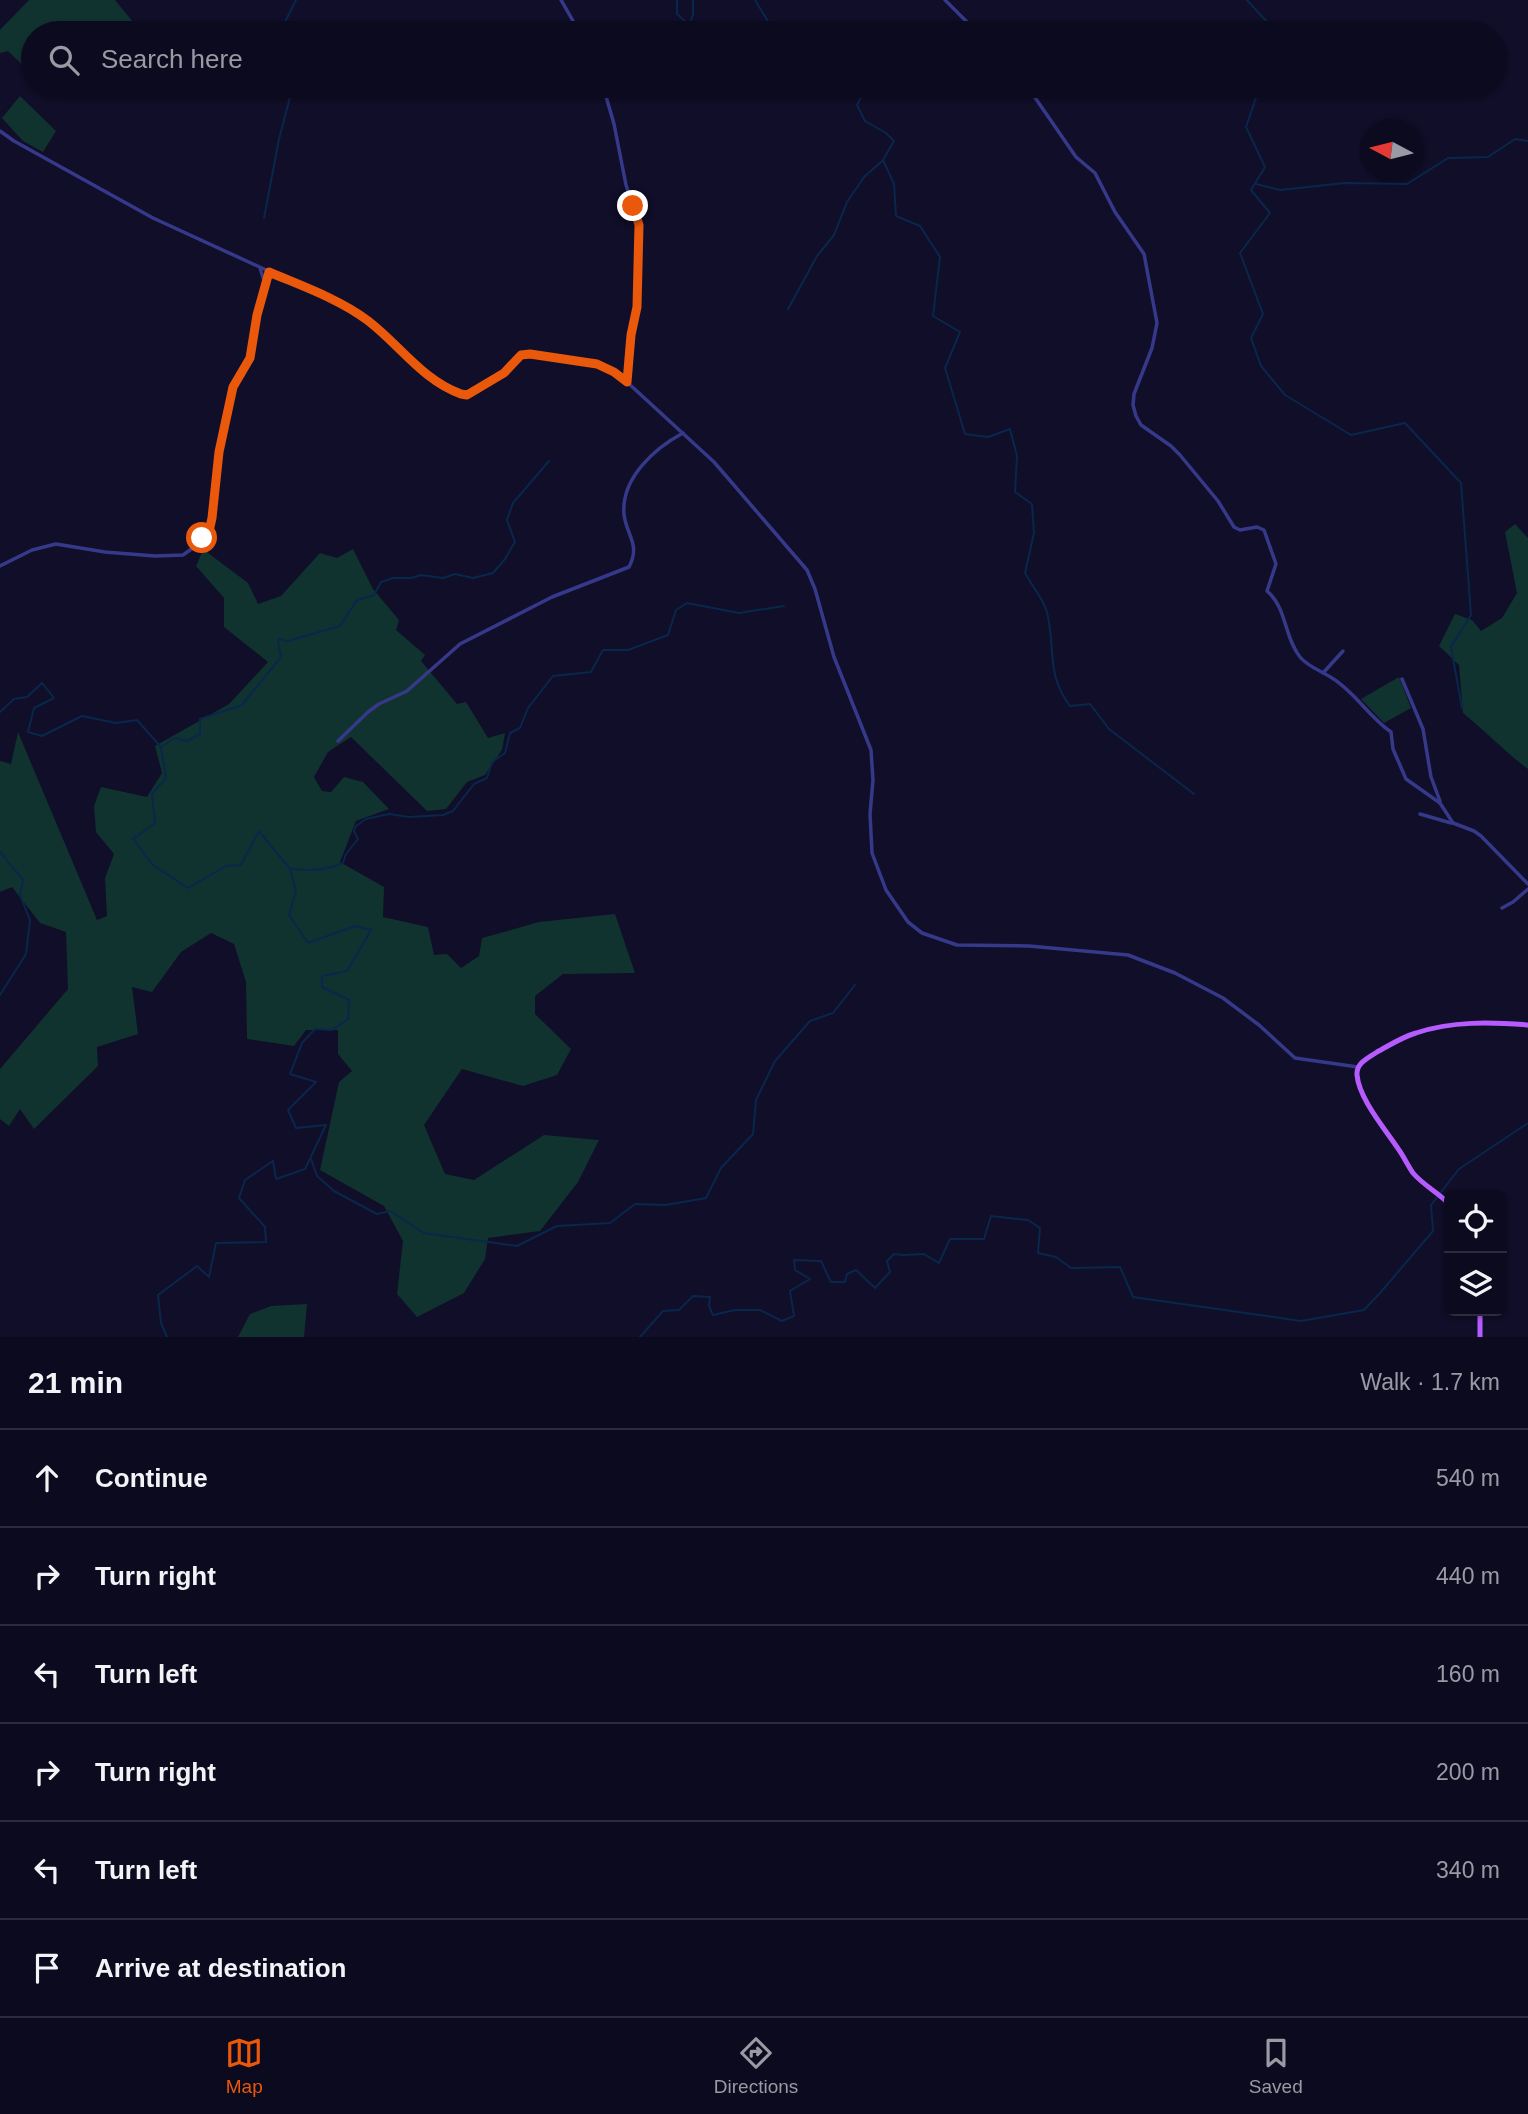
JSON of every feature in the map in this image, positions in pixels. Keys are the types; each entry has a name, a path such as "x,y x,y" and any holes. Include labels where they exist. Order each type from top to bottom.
{"main road":[{"path":"1444,1198 1437,1191 1425,1186 1413,1172 1359,1085 1358,1067 1404,1037 1434,1028 1477,1023 1528,1025"},
{"path":"1480,1316 1480,1337"}],"street":[{"path":"561,0 573,21"},
{"path":"945,0 966,21"},
{"path":"606,98 626,185 639,225 637,307 631,335 627,382"},
{"path":"1035,98 1076,156 1095,173 1115,212 1144,254 1157,323 1152,348 1134,394 1133,405 1141,425 1180,455 1234,527 1240,530 1257,527 1264,530 1276,564 1266,591 1275,597 1292,644 1301,659 1346,688 1380,725 1391,732 1393,749 1406,779 1440,803"},
{"path":"0,131 124,203 351,309 372,324 428,376 461,394 467,395 493,381 521,355 597,364 614,372 720,469 807,570 834,657 871,750 872,853 886,890 908,922 922,933 957,945 1032,946 1128,955 1175,973 1223,998 1253,1020 1295,1058 1358,1067"},
{"path":"259,267 266,286"},
{"path":"0,566 32,550 57,544 105,552 155,556 183,555 197,545 210,527 219,452 233,387 250,358 269,272"},
{"path":"338,741 379,704 407,691 460,644 552,597 626,569 635,554 624,516 630,486 646,460 660,447 683,433"},
{"path":"1323,673 1343,651"},
{"path":"1402,679 1423,729 1431,776 1440,803 1453,823"},
{"path":"1420,814 1453,823 1482,836 1528,887 1502,908"}],"green space":[{"path":"29,0 115,0 132,21 21,21 21,63 8,51 0,53 0,30"},
{"path":"20,96 56,131 43,152 23,141 2,118"},
{"path":"1515,524 1528,538 1528,769 1463,713 1459,665 1439,646 1455,614 1472,620 1481,631 1502,618 1517,593 1505,532"},
{"path":"207,541 208,553 248,583 258,604 281,596 320,553 337,558 353,549 373,589 399,620 396,630 425,655 421,661 457,704 466,702 488,738 505,733 502,750 485,775 467,782 446,809 427,811 351,737 328,752 314,777 322,791 331,792 344,777 363,782 389,809 356,821 340,862 384,887 383,917 428,927 434,955 447,954 461,968 479,956 482,938 539,922 615,914 635,973 563,974 535,996 535,1014 571,1049 557,1075 523,1086 462,1069 424,1125 445,1174 474,1180 544,1135 599,1140 578,1182 540,1231 488,1238 485,1259 464,1293 417,1317 397,1294 403,1241 384,1206 320,1170 339,1082 352,1071 338,1054 338,1030 306,1030 294,1046 247,1039 246,982 234,944 211,933 181,952 152,992 132,987 138,1034 97,1047 98,1066 34,1129 20,1109 9,1126 0,1119 0,1069 68,989 66,932 40,923 12,887 0,892 0,761 11,764 18,732 97,920 107,916 105,878 114,854 96,832 94,806 101,787 147,797 162,773 155,746 229,704 268,662 224,627 224,598 196,566"},
{"path":"1399,677 1411,708 1384,723 1361,699"},
{"path":"307,1304 304,1337 238,1337 250,1314 271,1306"}],"waterway":[{"path":"286,21 296,0"},
{"path":"677,0 677,14 685,21"},
{"path":"691,21 693,0"},
{"path":"755,0 768,21"},
{"path":"1247,0 1266,21"},
{"path":"264,218 290,98"},
{"path":"861,98 857,105 865,121 894,141 883,160 894,184 896,216 920,226 940,257 933,316 960,332 945,368 965,434 988,437 1010,429 1017,456 1015,492 1032,504 1034,533 1025,573 1047,611 1055,674 1063,695 1070,706 1090,704 1109,729 1194,794"},
{"path":"1256,98 1246,127 1265,167 1251,190 1270,213 1240,253 1263,314 1251,338 1261,366 1285,395 1351,435 1405,423 1461,483 1471,615 1451,647 1462,708"},
{"path":"1256,184 1280,190 1345,183 1407,184 1448,158 1488,157 1515,139 1528,141"},
{"path":"788,309 817,256 834,235 847,202 864,177 882,161"},
{"path":"161,747 175,738 187,741 200,734 200,719 242,705 281,657 279,639 288,641 340,626 357,600 374,595 381,582 421,575 443,578 455,574 473,578 493,573 515,542 507,520 513,503 549,461"},
{"path":"292,869 318,870 343,863 346,854 358,839 354,831 356,826 366,819 389,814 409,817 443,815 453,811 474,784 487,778 492,762 505,753 510,733 520,728 528,708 553,676 591,672 603,650 628,650 668,635 676,610 687,603 739,613 784,606"},
{"path":"0,712 14,699 27,697 42,683 54,698 34,708 28,732 42,736 82,716 116,723 137,720 161,747 166,778 152,794 155,823 133,839 153,865 188,888 226,866 241,865 259,831 290,869 296,891 289,915 308,943 355,926 371,930 347,971 322,976 322,987 349,1000 348,1019 332,1030 315,1029 302,1043 290,1074 316,1082 288,1110 296,1128 326,1125 305,1169 276,1179 273,1161 245,1180 239,1198 265,1227 266,1242 216,1243 209,1277 197,1266 158,1295 161,1323 167,1337"},
{"path":"0,852 23,880 20,895 30,920 26,954 0,995"},
{"path":"311,1159 317,1176 334,1191 377,1214 390,1211 424,1233 517,1246 557,1226 610,1223 635,1204 666,1205 706,1198 721,1168 753,1134 756,1100 775,1061 810,1021 833,1013 855,985"},
{"path":"640,1337 663,1311 679,1310 693,1296 710,1297 709,1306 713,1315 735,1310 760,1310 782,1321 794,1316 790,1291 810,1279 795,1270 794,1260 821,1261 831,1282 845,1282 847,1274 856,1270 875,1288 890,1272 887,1261 894,1254 924,1254 939,1263 950,1239 984,1239 991,1216 1028,1220 1040,1228 1038,1253 1056,1257 1071,1268 1120,1267 1133,1297 1301,1321 1364,1310 1433,1231 1431,1205 1459,1169 1528,1123"}],"route":[{"path":"202,538 210,527 212,518 217,463 233,387 250,358 257,315 269,272 367,319 428,376 461,394 467,395 493,381 521,355 530,354 605,366 627,382 631,335 637,307 639,225 633,206"}]}
